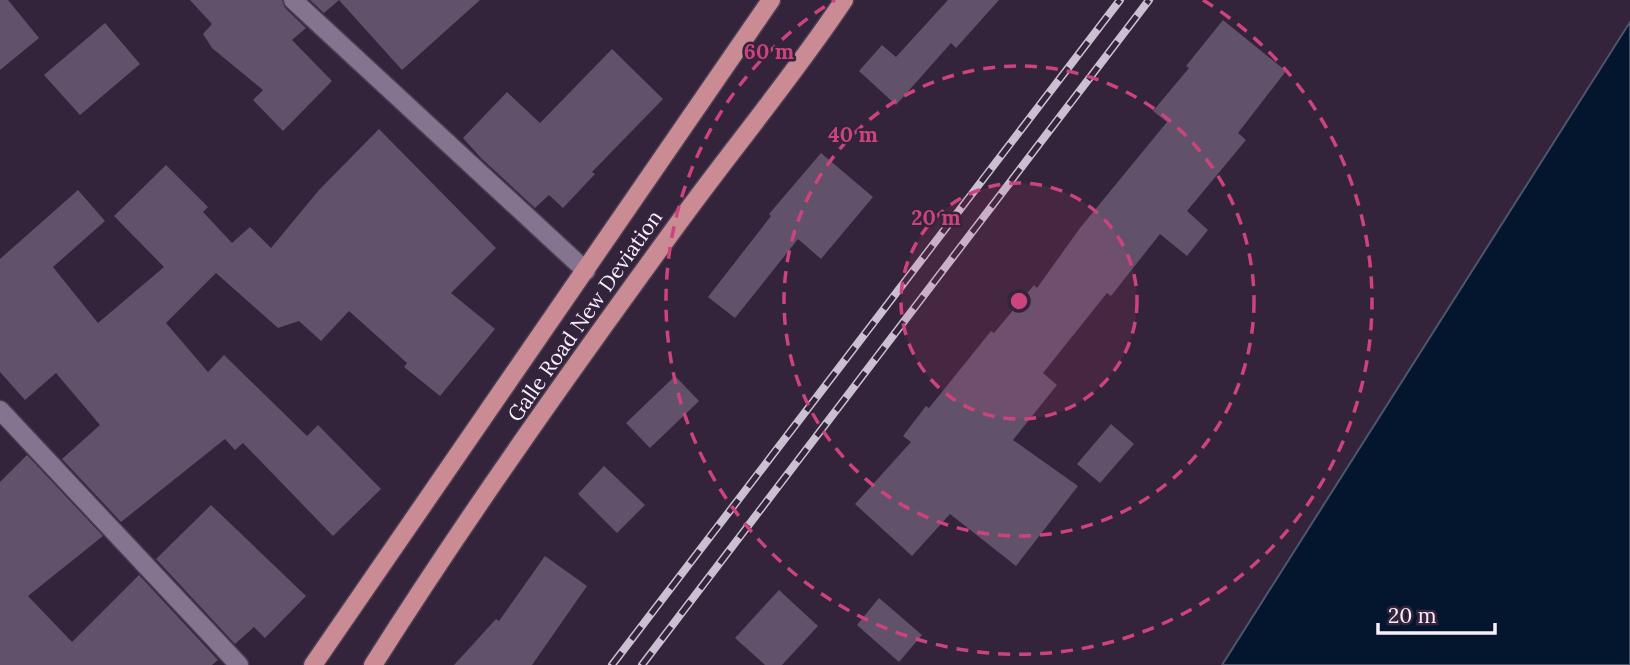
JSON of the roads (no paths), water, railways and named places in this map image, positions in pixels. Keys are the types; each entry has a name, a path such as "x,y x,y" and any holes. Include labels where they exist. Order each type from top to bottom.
{"main road":[{"name":"Galle Road New Deviation","path":"313,665 771,0"},
{"name":"Galle Road New Deviation","path":"373,665 443,554 677,224 806,56 844,0"}],"street":[{"path":"293,0 586,271"},
{"path":"0,410 239,665"}],"water":[{"path":"1630,22 1630,665 1222,665"}],"railway":[{"path":"612,665 1120,0"},
{"path":"642,665 1149,0"}]}
